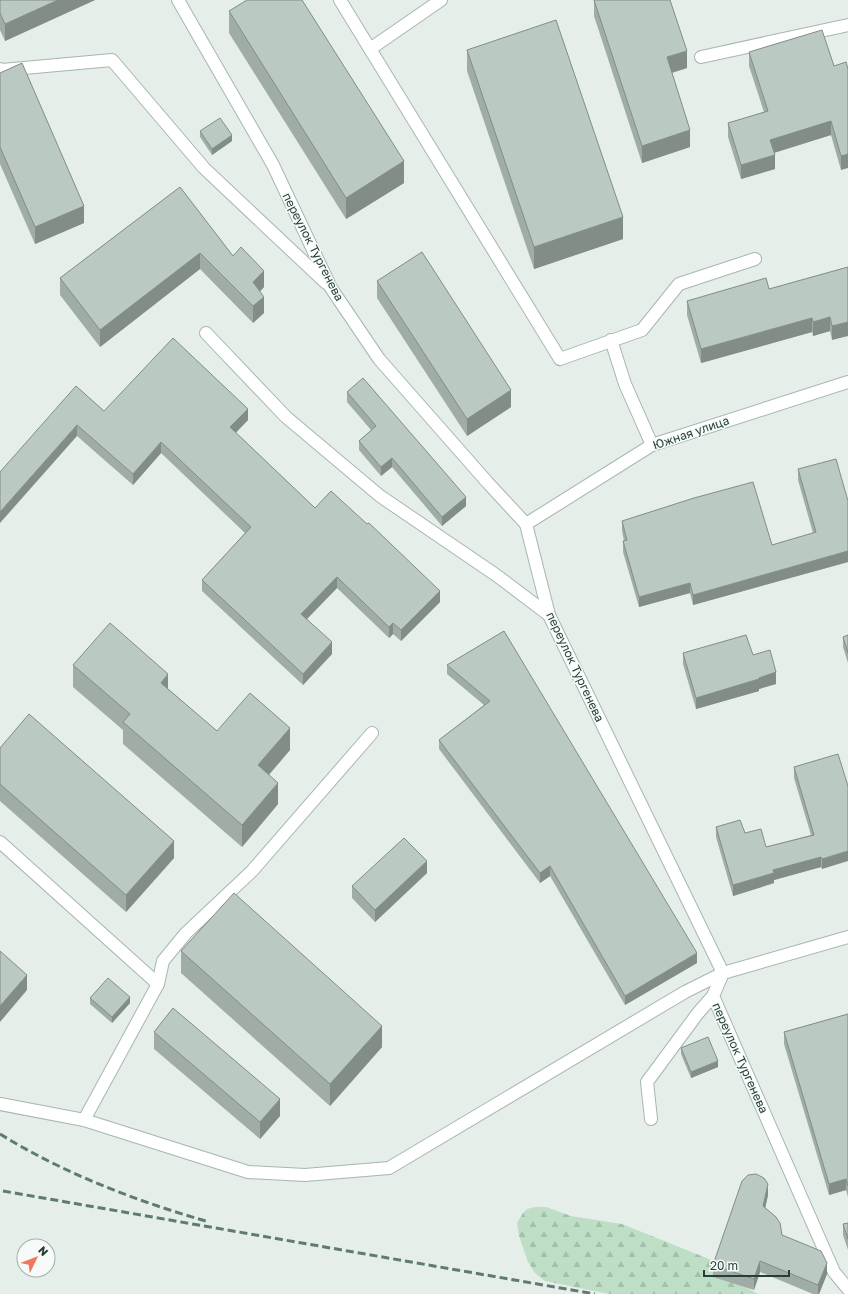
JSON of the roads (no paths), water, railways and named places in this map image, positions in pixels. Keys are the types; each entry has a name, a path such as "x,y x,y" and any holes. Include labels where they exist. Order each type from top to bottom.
{"street":[{"name":"переулок Тургенева","path":"178,0 273,165 331,288 379,359 526,524 549,615 722,973 713,996 834,1272 848,1289"},
{"path":"340,0 560,359 642,330 679,284 755,259"},
{"path":"370,49 441,0"},
{"path":"701,57 848,25"},
{"path":"0,69 112,60 204,168 331,288"},
{"path":"206,333 286,417 380,496 496,575 549,615"},
{"path":"611,340 625,384 652,445"},
{"name":"Южная улица","path":"526,524 652,445 848,382"},
{"path":"84,1120 158,984 163,961 186,933 252,871 372,733"},
{"path":"0,842 158,984"},
{"path":"0,1104 84,1120 248,1172 304,1176 389,1168 685,992 722,973 848,937"},
{"path":"651,1120 647,1082 698,1013 713,996"}],"railway":[{"path":"0,1134 75,1174 155,1205 209,1222"},
{"path":"3,1191 595,1294"}]}
